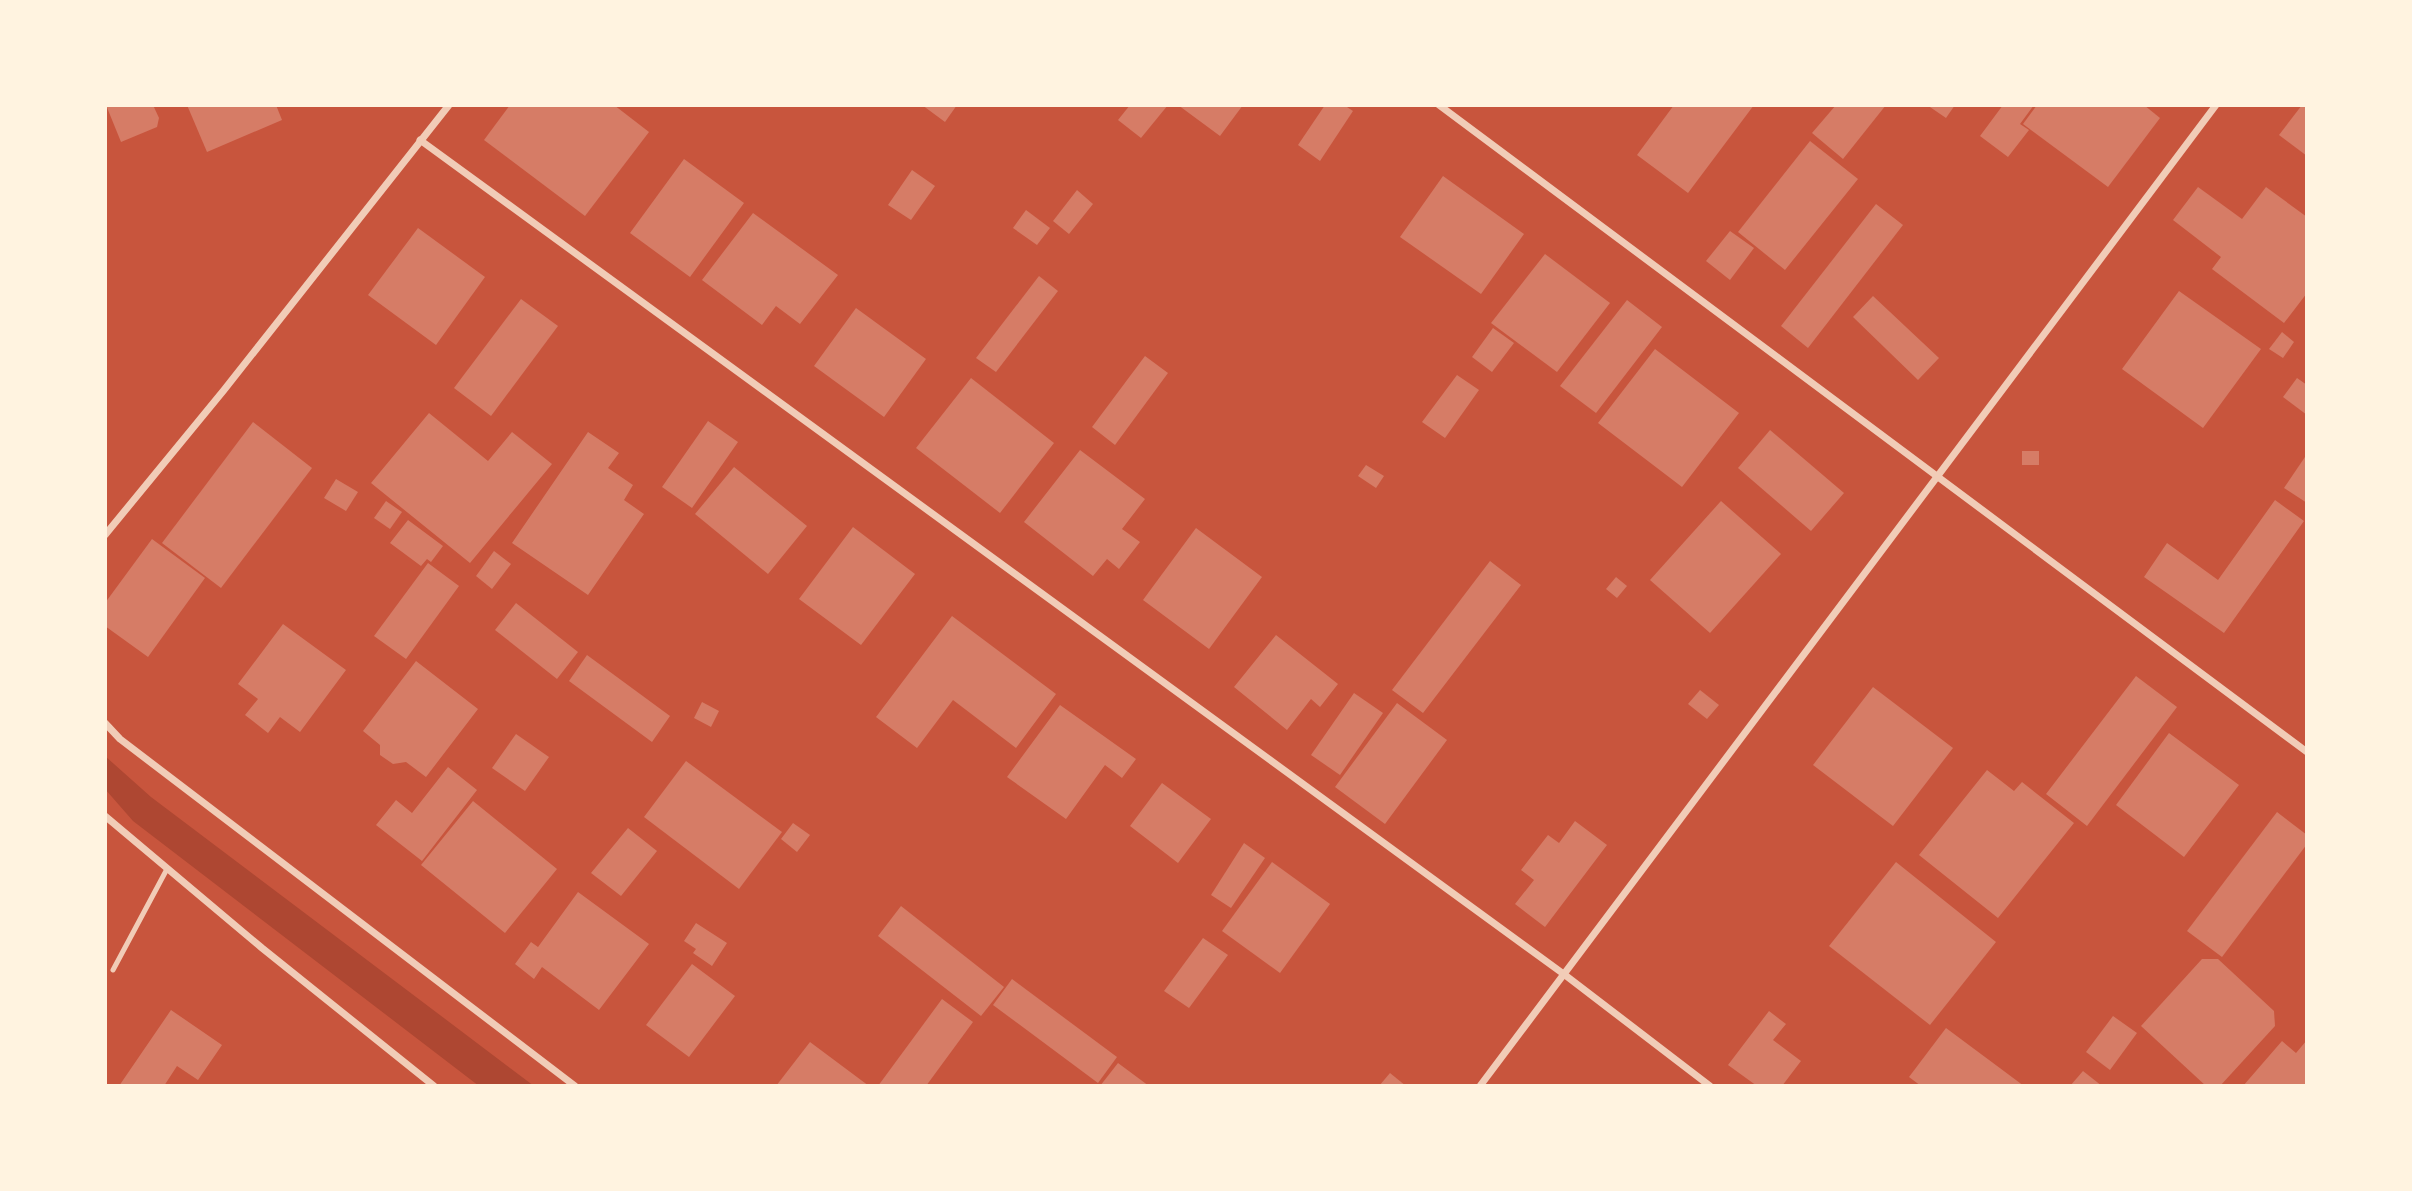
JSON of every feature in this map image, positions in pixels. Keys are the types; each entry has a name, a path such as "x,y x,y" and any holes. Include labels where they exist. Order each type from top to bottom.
{"street":[{"path":"105,535 224,390 449,105"},
{"path":"1439,105 2307,752"},
{"path":"1480,1086 2216,105"},
{"path":"420,140 1565,975 1710,1086"},
{"path":"105,723 120,739 575,1086"},
{"path":"105,816 434,1086"}],"lane":[{"path":"113,970 167,869"}],"shaded area":[{"path":"105,756 151,797 534,1086 479,1086 133,821 105,789"}],"building":[{"path":"106,105 153,105 159,118 157,127 121,142"},
{"path":"187,105 276,105 282,120 207,152"},
{"path":"510,105 614,105 649,132 585,216 484,140"},
{"path":"922,105 957,105 945,122"},
{"path":"1130,105 1168,105 1141,138 1118,120"},
{"path":"1178,105 1243,105 1220,136"},
{"path":"1325,105 1344,105 1353,111 1320,161 1298,145"},
{"path":"1674,105 1754,105 1688,193 1637,155"},
{"path":"1836,105 1886,105 1843,159 1812,133"},
{"path":"1927,105 1955,105 1946,118"},
{"path":"2003,105 2034,105 2020,124 2029,130 2008,157 1980,136"},
{"path":"2037,105 2144,105 2160,118 2108,187 2023,124"},
{"path":"2302,105 2307,105 2307,156 2279,135"},
{"path":"1810,141 1858,179 1785,270 1738,232"},
{"path":"684,159 744,203 690,277 630,233"},
{"path":"912,170 935,186 911,220 888,205"},
{"path":"1443,176 1524,234 1481,294 1400,237"},
{"path":"2198,187 2242,219 2266,187 2307,217 2307,293 2284,323 2212,269 2221,257 2173,220"},
{"path":"1077,190 1093,204 1069,234 1053,221"},
{"path":"1876,204 1903,225 1808,348 1781,326"},
{"path":"1026,210 1050,228 1037,245 1013,228"},
{"path":"753,213 838,275 800,324 776,306 762,325 702,280"},
{"path":"418,228 485,277 436,345 368,295"},
{"path":"1730,231 1754,248 1730,280 1706,261"},
{"path":"1545,254 1610,303 1557,372 1491,323"},
{"path":"1039,276 1058,291 996,372 976,358"},
{"path":"2179,291 2261,349 2203,428 2122,369"},
{"path":"1873,296 1939,358 1918,380 1853,317"},
{"path":"521,299 558,326 491,416 454,388"},
{"path":"1627,300 1662,327 1596,413 1560,386"},
{"path":"856,308 926,359 884,417 814,366"},
{"path":"1493,328 1514,343 1492,372 1472,357"},
{"path":"2282,332 2294,342 2283,358 2269,349"},
{"path":"1655,349 1739,413 1682,487 1598,423"},
{"path":"1145,356 1168,373 1115,445 1092,427"},
{"path":"1457,375 1479,390 1445,438 1422,422"},
{"path":"971,378 1054,443 1000,513 916,448"},
{"path":"2297,378 2307,385 2307,415 2283,397"},
{"path":"429,413 488,461 512,432 552,464 470,563 371,483"},
{"path":"708,421 738,442 692,508 662,487"},
{"path":"253,422 312,468 221,588 162,543"},
{"path":"1770,430 1844,493 1811,531 1738,468"},
{"path":"588,432 619,453 608,468 633,485 624,500 644,514 588,595 512,543"},
{"path":"1080,450 1145,499 1122,529 1140,542 1119,569 1107,559 1093,576 1024,522"},
{"path":"2022,451 2039,451 2039,465 2022,465"},
{"path":"2307,454 2307,503 2284,488"},
{"path":"1366,465 1384,476 1376,488 1358,476"},
{"path":"734,467 807,526 768,574 695,514"},
{"path":"336,479 358,492 346,511 324,498"},
{"path":"2275,500 2304,521 2224,633 2144,577 2167,543 2218,580"},
{"path":"386,501 402,512 390,529 374,518"},
{"path":"1721,501 1781,554 1710,633 1650,580"},
{"path":"408,520 443,546 431,562 427,559 421,566 390,543"},
{"path":"853,527 915,574 861,645 799,599"},
{"path":"1196,528 1262,577 1209,649 1143,600"},
{"path":"152,539 205,578 148,657 105,626 105,603"},
{"path":"494,551 511,564 492,589 476,576"},
{"path":"1490,561 1521,585 1423,713 1392,690"},
{"path":"428,563 459,586 406,659 374,636"},
{"path":"1616,577 1627,586 1617,598 1606,589"},
{"path":"516,603 578,652 557,679 495,630"},
{"path":"952,616 1056,694 1016,748 953,700 917,748 876,717"},
{"path":"283,624 346,670 300,732 280,717 268,733 245,715 258,699 238,684"},
{"path":"1276,635 1338,684 1320,707 1311,699 1287,730 1234,687"},
{"path":"587,655 670,716 652,742 569,681"},
{"path":"416,661 478,709 426,777 406,762 393,764 380,755 380,745 363,731"},
{"path":"2136,676 2177,707 2087,826 2046,794"},
{"path":"1873,687 1953,748 1893,826 1813,765"},
{"path":"1700,690 1719,705 1707,719 1688,704"},
{"path":"1354,693 1383,713 1340,775 1311,755"},
{"path":"702,702 719,711 711,727 694,718"},
{"path":"1397,703 1447,740 1385,824 1335,787"},
{"path":"1060,705 1136,759 1122,778 1105,765 1066,819 1007,777"},
{"path":"2169,733 2239,785 2184,857 2116,805"},
{"path":"516,734 549,757 525,791 492,768"},
{"path":"686,761 782,832 739,889 644,817"},
{"path":"448,767 477,790 422,861 376,825 396,800 412,813"},
{"path":"1987,770 2014,791 2022,782 2074,823 1998,918 1919,855"},
{"path":"1162,783 1211,819 1178,863 1130,826"},
{"path":"473,801 557,869 505,933 421,865"},
{"path":"2277,812 2307,835 2307,844 2222,957 2187,931"},
{"path":"1575,821 1607,845 1545,927 1515,904 1534,880 1521,870 1548,835 1559,843"},
{"path":"793,823 810,835 797,852 781,839"},
{"path":"628,828 657,851 621,896 591,873"},
{"path":"1244,843 1265,858 1231,908 1211,895"},
{"path":"1272,862 1330,904 1280,973 1222,931"},
{"path":"1896,862 1996,942 1930,1025 1829,946"},
{"path":"578,892 649,944 599,1010 542,967 534,979 515,964 531,942 538,947"},
{"path":"901,906 1004,987 981,1016 878,936"},
{"path":"696,923 727,943 712,966 693,953 696,949 684,941"},
{"path":"1203,938 1228,955 1189,1008 1164,991"},
{"path":"2202,959 2218,959 2274,1011 2275,1026 2220,1086 2206,1086 2141,1026"},
{"path":"692,964 735,996 689,1057 646,1025"},
{"path":"1012,979 1117,1057 1098,1083 993,1005"},
{"path":"942,999 973,1022 926,1086 878,1086"},
{"path":"171,1010 222,1045 198,1080 177,1066 164,1086 119,1086"},
{"path":"1769,1011 1786,1024 1773,1040 1801,1061 1782,1086 1757,1086 1728,1065"},
{"path":"2113,1016 2137,1033 2110,1070 2086,1052"},
{"path":"1946,1028 2024,1086 1921,1086 1909,1077"},
{"path":"2307,1040 2307,1086 2243,1086 2282,1041 2296,1053"},
{"path":"810,1042 869,1086 776,1086"},
{"path":"1118,1063 1149,1086 1100,1086"},
{"path":"2083,1071 2102,1086 2070,1086"},
{"path":"1390,1073 1406,1086 1379,1086"}]}
